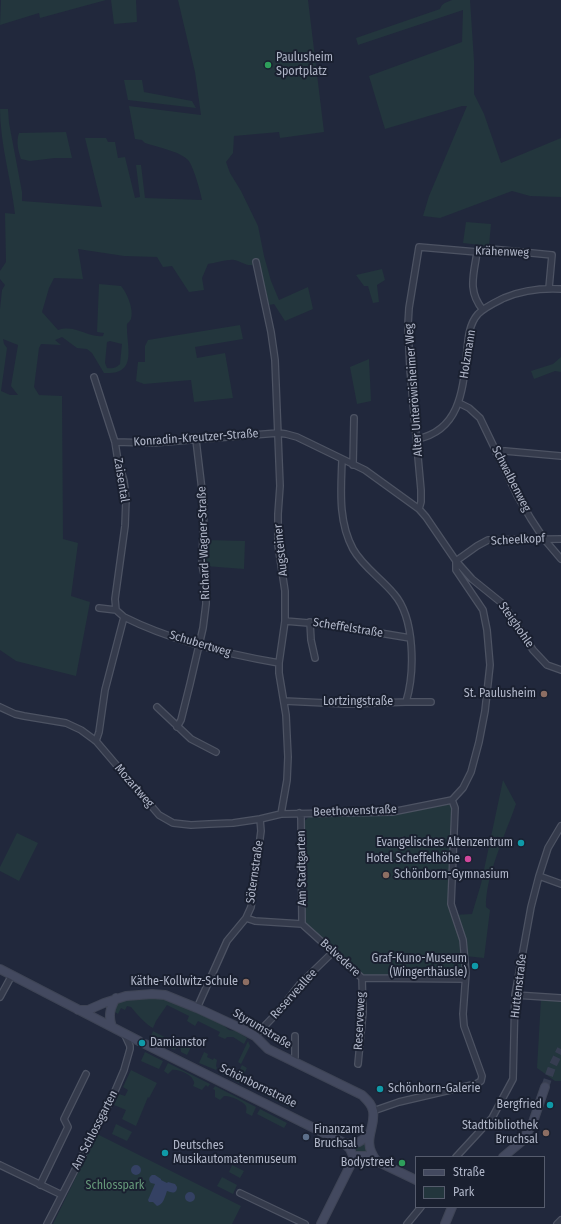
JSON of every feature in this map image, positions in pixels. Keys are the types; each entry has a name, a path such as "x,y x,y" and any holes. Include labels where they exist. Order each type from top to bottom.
{"main road":[{"name":"Schönbornstraße","path":"0,970 142,1043 344,1143 350,1149 354,1158"},
{"name":"Styrumstraße","path":"78,1010 88,1010 116,998 140,995 165,995 240,1028 255,1036 268,1049 362,1095 370,1103 373,1111"},
{"path":"112,1027 109,1021 109,1013 116,998"},
{"path":"505,1156 521,1142 532,1125 545,1087"},
{"path":"373,1111 369,1146 372,1155 376,1160"},
{"path":"344,1143 356,1144 362,1141 370,1133"},
{"path":"321,1224 354,1158 361,1155 376,1160 415,1180"},
{"path":"445,1224 452,1208"}],"street":[{"name":"Krähenweg","path":"419,247 477,252 491,249 552,255 549,288"},
{"name":"Alter Unteröwisheimer Weg","path":"419,247 409,308 408,325 410,370 421,490 421,502 419,509"},
{"path":"477,252 473,293 476,302 483,310"},
{"name":"Augsteiner","path":"256,262 274,351 280,486 278,545 285,591 285,621 279,663 280,682 287,726 288,757 287,780 280,814"},
{"name":"Holzmann","path":"417,439 426,437 442,428 451,418 459,403 469,336 472,325 478,315 483,310 513,294 528,290 549,288 561,289"},
{"name":"Zaisental","path":"94,377 115,442 118,461 124,481 126,499 115,599 116,610"},
{"name":"Schwalbenweg","path":"459,403 469,408 480,418 518,497 544,539 561,559"},
{"path":"353,465 354,418"},
{"name":"Konradin-Kreutzer-Straße","path":"115,442 152,443 278,433 297,437 377,478 419,509 456,561"},
{"name":"Richard-Wagner-Straße","path":"177,727 181,720 199,646 206,604 206,583 202,565 204,507 196,440"},
{"path":"496,452 516,451 561,456"},
{"path":"342,460 341,502 346,530 353,548 361,560 399,599 406,617 412,655 410,689 406,702"},
{"name":"Scheelkopf","path":"456,561 488,540 561,539"},
{"path":"373,1111 393,1104 476,1084 480,1082 482,1076 464,1026 463,1014 465,979 463,940 451,904 455,808 452,800 463,788 471,772 485,711 490,665 487,630 483,610 456,570 456,561"},
{"name":"Steighohle","path":"456,561 472,579 503,604 533,650 548,665 561,670"},
{"path":"96,741 99,732 106,690 124,616 116,610 99,608"},
{"name":"Schubertweg","path":"124,616 150,628 199,646 279,663"},
{"name":"Scheffelstraße","path":"285,621 310,622 410,638"},
{"path":"310,622 310,640 315,658"},
{"name":"Lortzingstraße","path":"284,701 347,704 431,702"},
{"name":"Mozartweg","path":"0,707 15,714 66,723 81,730 96,741 159,815 173,823 191,825 233,823 280,814"},
{"path":"157,707 191,739 216,752"},
{"name":"Beethovenstraße","path":"280,814 392,812 452,800"},
{"name":"Am Stadtgarten","path":"299,813 301,817 302,924"},
{"name":"Söternstraße","path":"197,1008 227,941 246,918 251,907 254,894 261,831 260,819"},
{"name":"Huttenstraße","path":"457,1156 492,1118 513,1079 515,995 530,907 548,848 561,826"},
{"path":"539,876 561,884"},
{"path":"246,918 255,921 302,924"},
{"name":"Belvedere","path":"302,924 362,978 465,979"},
{"name":"Reserveallee","path":"255,1036 278,1012 300,984 333,952"},
{"path":"0,997 12,975"},
{"name":"Reserveweg","path":"358,1064 362,1012 362,978"},
{"path":"515,995 561,998"},
{"name":"Am Schlossgarten","path":"47,1224 124,1070 130,1046 124,1033"},
{"path":"293,1061 295,1057 295,1036"},
{"path":"40,1185 68,1127 64,1119 86,1074"},
{"path":"0,1165 62,1195"},
{"path":"240,1193 305,1224"},
{"path":"407,1224 420,1208"},
{"path":"557,1224 561,1220"}],"green space":[{"path":"1,0 106,0 40,18 39,13 0,25"},
{"path":"111,0 136,0 137,22 114,24"},
{"path":"178,0 308,0 324,132 280,138 279,132 234,136 233,153 226,162 230,173 241,191 258,226 271,281 279,300 308,287 313,309 285,321 274,304 269,305 259,262 249,265 232,260 208,264 202,278 204,290 189,292 172,266 163,267 157,257 124,256 78,249 83,279 54,278 49,288 42,312 58,330 70,329 92,335 103,336 104,333 97,332 99,284 121,286 128,297 132,311 131,319 127,324 129,350 128,358 122,369 115,372 104,373 92,353 87,349 77,348 62,337 55,340 61,345 41,344 39,348 34,387 39,395 62,396 63,539 78,543 71,596 90,602 76,676 16,661 0,650 0,309 2,290 5,285 0,279 0,271 6,262 5,213 15,214 0,122 0,109 8,109 9,123 22,192 22,201 102,207 85,138 106,138 108,142 115,142 118,158 125,157 135,198 140,197 136,165 141,165 145,198 202,200 194,173 188,160 174,152 145,143 142,140 135,139 129,106 201,115 195,72","holes":["3,339 18,345 11,386 18,395 10,395 1,391 7,348","110,341 122,344 120,364 116,367 107,368 105,363 107,342"]},
{"path":"452,0 470,0 474,61 474,94 484,114 501,163 561,138 561,197 530,196 512,191 440,218 423,216 429,196 467,106 462,106 385,129 369,76 462,42 463,10 358,45 356,38 440,9 443,4"},
{"path":"124,80 142,80 144,92 192,101 196,108 128,100"},
{"path":"66,132 72,158 55,158 30,161 21,159 18,146 19,133"},
{"path":"466,222 491,224 489,246 463,243"},
{"path":"382,269 385,280 377,285 379,302 373,303 368,286 364,286 356,275"},
{"path":"240,325 243,339 195,347 197,358 225,353 233,398 194,402 191,380 144,384 136,381 138,362 145,362 145,346 148,340"},
{"path":"561,357 561,372 555,371 534,379 531,371 553,364"},
{"path":"369,359 371,401 357,404 350,367"},
{"path":"207,540 245,541 244,569 205,566"},
{"path":"503,780 516,804 492,869 489,882 486,907 490,910 484,958 465,956 464,977 363,977 301,925 303,822 309,817 346,814 392,813 448,803 451,804 453,809 453,915 472,914 481,884"},
{"path":"17,833 38,843 19,881 0,871 0,867"},
{"path":"126,996 132,999 158,998 168,1000 222,1024 229,1030 236,1031 247,1038 244,1044 233,1037 227,1037 225,1039 218,1036 220,1032 198,1021 195,1026 187,1021 189,1016 167,1005 153,1028 144,1022 131,1007 127,1006 125,1010 121,1008 118,1014 110,1009 118,1001 123,1002"},
{"path":"541,999 561,1000 561,1081 555,1081 537,1068"},
{"path":"153,1031 178,1044 175,1050 150,1038"},
{"path":"248,1041 250,1046 241,1064 238,1062"},
{"path":"180,1043 191,1047 187,1055 181,1052"},
{"path":"145,1052 163,1061 159,1069 141,1061"},
{"path":"204,1052 208,1054 207,1057 217,1060 216,1070 199,1063"},
{"path":"168,1063 210,1084 208,1087 206,1085 202,1090 193,1086 194,1082 192,1078 184,1072 172,1070 168,1074 164,1071"},
{"path":"242,1065 247,1068 239,1083 222,1074 223,1071 226,1071 229,1066 238,1073"},
{"path":"131,1070 157,1083 149,1098 148,1097 136,1126 122,1119 126,1110 114,1105 119,1094 125,1096 128,1090 123,1087"},
{"path":"215,1086 256,1107 252,1116 246,1113 246,1106 239,1100 224,1096 220,1100 215,1097 215,1090 213,1089"},
{"path":"265,1088 292,1101 289,1107 262,1094"},
{"path":"260,1109 287,1123 284,1128 257,1114"},
{"path":"116,1124 132,1132 127,1141 112,1134"},
{"name":"Schlosspark","path":"97,1134 241,1206 232,1224 53,1224"},
{"path":"364,1141 368,1154 357,1153 355,1146"},
{"path":"232,1165 244,1171 240,1178 229,1172"},
{"path":"222,1177 237,1185 233,1194 217,1186"}],"water":[{"path":"136,1165 141,1170 136,1175 131,1170"},
{"path":"152,1175 155,1175 167,1183 175,1184 177,1187 175,1192 167,1191 165,1198 157,1206 148,1200 155,1184 149,1181"},
{"path":"190,1192 195,1197 190,1202 185,1197"}],"tunnel":[{"path":"545,1087 552,1067 561,1049"}],"place":[{"name":"Paulusheim Sportplatz","path":"268,65"},
{"name":"St. Paulusheim","path":"544,694"},
{"name":"Evangelisches Altenzentrum","path":"521,843"},
{"name":"Hotel Scheffelhöhe","path":"468,859"},
{"name":"Schönborn-Gymnasium","path":"386,875"},
{"name":"Graf-Kuno-Museum (Wingerthäusle)","path":"475,966"},
{"name":"Käthe-Kollwitz-Schule","path":"246,982"},
{"name":"Damianstor","path":"142,1043"},
{"name":"Schönborn-Galerie","path":"380,1089"},
{"name":"Bergfried","path":"550,1105"},
{"name":"Stadtbibliothek Bruchsal","path":"546,1133"},
{"name":"Finanzamt Bruchsal","path":"306,1137"},
{"name":"Deutsches Musikautomatenmuseum","path":"165,1153"},
{"name":"Bodystreet","path":"402,1163"}]}
